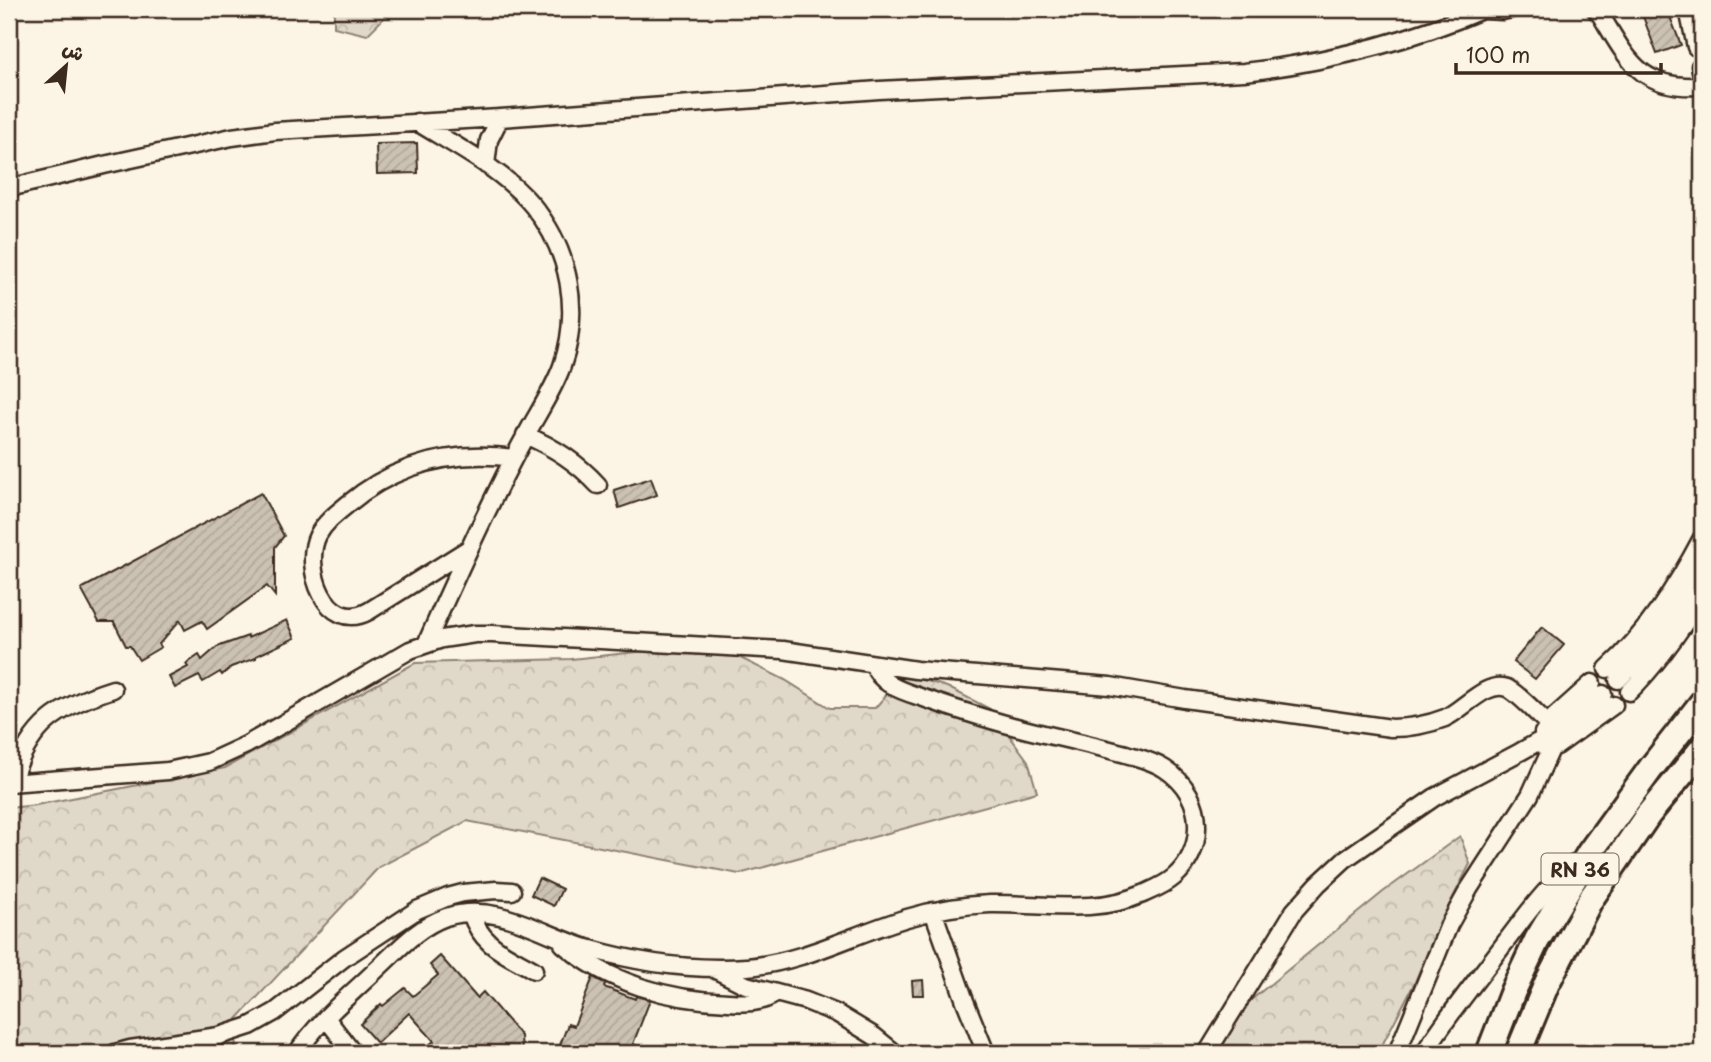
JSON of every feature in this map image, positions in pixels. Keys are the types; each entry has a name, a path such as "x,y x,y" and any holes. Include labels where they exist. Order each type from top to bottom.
{"highway":[{"name":"RN 36","path":"1489,1053 1536,940 1590,852 1702,703"},
{"path":"1518,1053 1547,983 1590,900 1648,815 1702,749"}],"lane":[{"path":"9,188 232,137 304,128 879,90 1244,72 1309,63 1373,48 1436,29 1483,9 1512,9"},
{"path":"1595,9 1626,57 1643,74 1665,84 1702,86"},
{"path":"1688,9 1696,47"},
{"path":"486,165 489,140 500,117"},
{"path":"416,122 503,177 533,206 556,242 563,259 568,277 571,314 566,351 554,385 468,549 426,644"},
{"path":"526,435 564,455 598,485"},
{"path":"468,549 357,616 344,615 328,604 318,588 313,567 314,545 328,522 354,499 381,482 411,467 444,458 477,455 514,458"},
{"path":"1618,681 1630,647 1662,607 1702,538"},
{"path":"1618,681 1656,638 1702,566"},
{"path":"1618,681 1653,667 1702,596"},
{"path":"113,689 73,703 42,726 26,747 10,783 168,771 209,762 246,745 396,658 426,644 475,634 752,648 813,654 960,674 1110,686 1391,728 1420,726 1446,717 1487,689 1498,686 1513,692 1548,724"},
{"path":"297,1053 326,1018 419,931 444,918 471,913 500,915 556,938 617,956 660,964 714,969 753,966 799,957 885,925 933,911 979,905 1084,908 1116,903 1164,884 1185,865 1196,839 1196,811 1184,786 1162,767 1088,744 996,722 928,699 888,684 879,676 873,664"},
{"path":"1207,1053 1294,911 1345,859 1435,797 1546,745 1603,694 1554,716 1548,724 1546,745 1530,796 1469,889 1449,925 1397,1053"},
{"path":"1424,1053 1543,894 1563,873 1590,852"},
{"path":"115,1053 130,1048 219,1036 250,1026 275,1012 344,958 417,910 463,893 512,891"},
{"path":"933,911 986,1053"},
{"path":"471,913 478,931 489,944 534,970"},
{"path":"556,938 596,967 640,986 675,997 748,1003 762,1001 775,994"},
{"path":"714,969 746,985 806,1001 836,1013 874,1036 895,1053"},
{"path":"326,1018 349,1052"}],"green space":[{"path":"334,9 393,9 367,35 334,27"},
{"path":"712,644 785,680 830,708 875,708 904,674 947,687 990,709 1028,761 1037,792 739,874 467,821 379,867 237,1019 235,1053 9,1053 9,808 225,768 415,663 571,659"},
{"path":"1460,836 1470,864 1438,927 1415,982 1378,1053 1215,1053 1240,1009 1383,892"}],"building":[{"path":"1667,9 1681,45 1657,54 1641,11"},
{"path":"417,143 418,173 377,174 376,144"},
{"path":"651,478 657,495 619,508 614,490"},
{"path":"261,493 284,536 275,547 275,596 267,586 207,629 202,621 185,630 180,620 159,644 161,647 139,660 130,646 126,646 114,622 99,622 81,589"},
{"path":"287,620 295,638 256,658 231,667 222,675 220,672 203,682 199,676 175,688 169,677 188,667 186,664 199,655 202,660 217,647 248,638"},
{"path":"1542,627 1564,645 1535,679 1513,662"},
{"path":"539,878 562,889 554,906 531,895"},
{"path":"440,956 477,998 483,992 521,1036 522,1053 436,1053 429,1045 434,1041 409,1013 377,1043 360,1024 381,1004 383,1006 405,988 413,996 438,975 430,965"},
{"path":"593,977 605,984 604,987 635,999 636,996 650,1000 633,1044 653,1053 557,1053 568,1024 574,1026"},
{"path":"923,980 924,995 913,995 912,981"}]}
